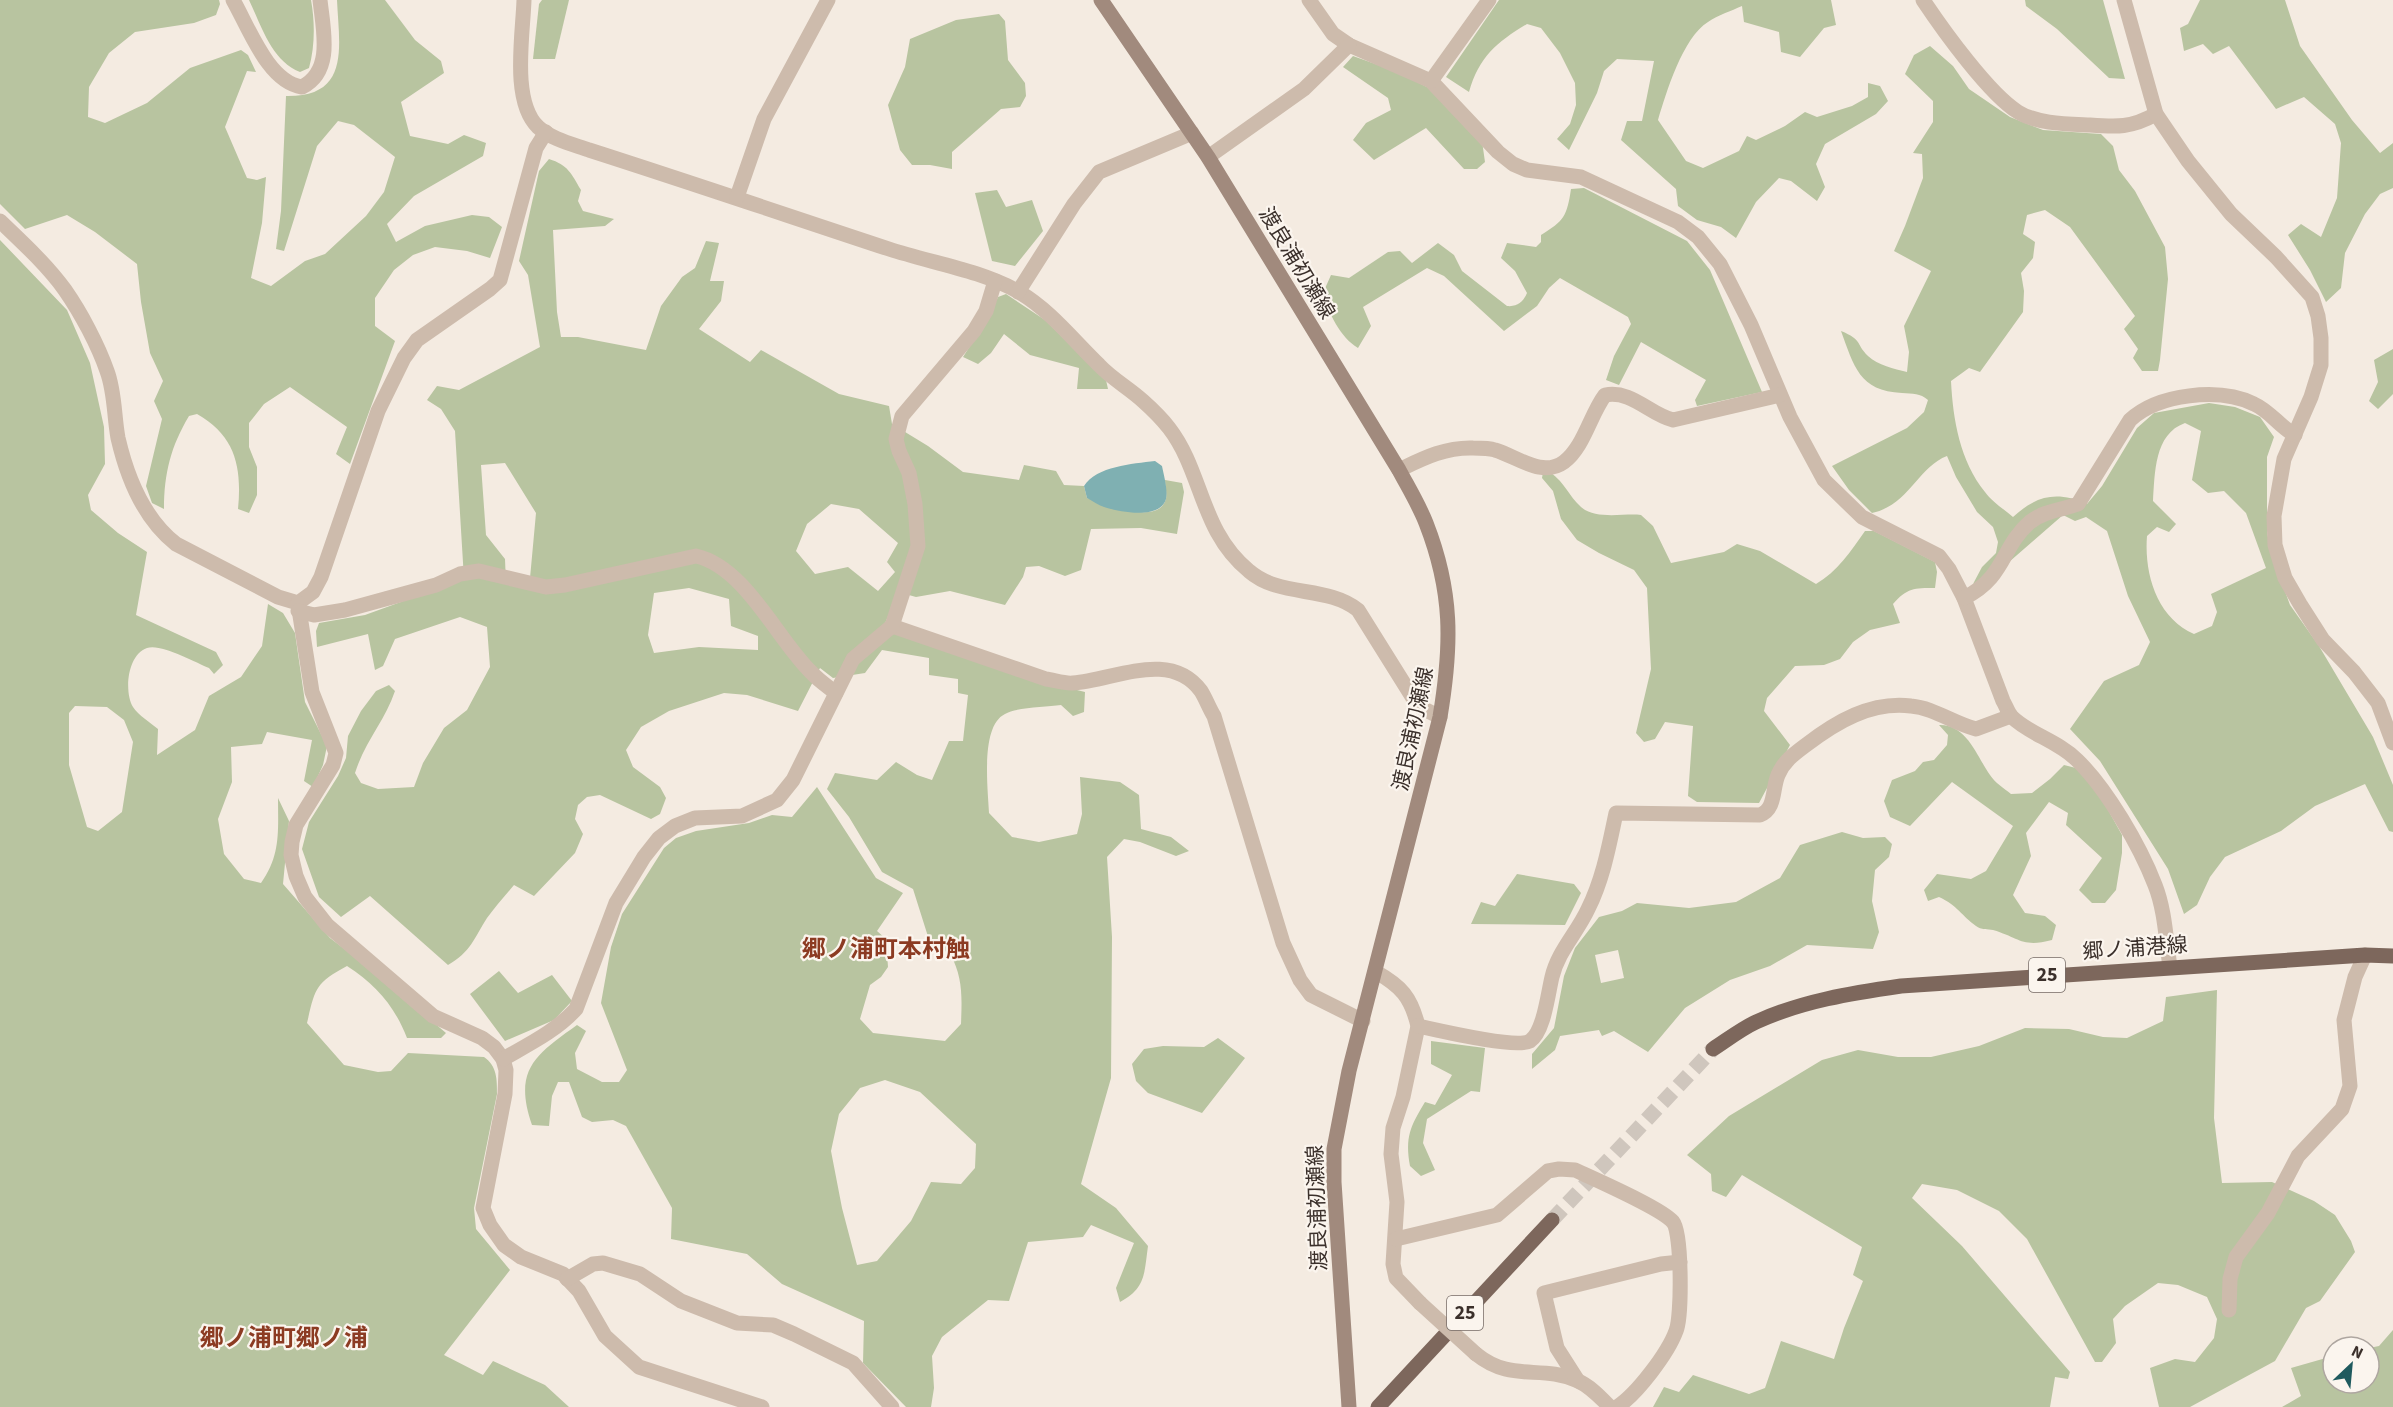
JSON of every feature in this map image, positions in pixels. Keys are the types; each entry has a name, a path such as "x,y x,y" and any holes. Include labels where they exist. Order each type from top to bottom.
{"main road":[{"name":"渡良浦初瀬線","path":"1101,0 1208,157 1399,470 1426,522 1444,583 1449,635 1448,667 1440,717 1341,1106 1334,1149 1334,1182 1349,1407"},
{"name":"郷ノ浦港線","path":"1713,1049 1756,1022 1797,1007 1854,993 1901,986 2365,955 2393,956"},
{"name":"25","path":"1378,1407 1552,1220"}],"street":[{"path":"234,0 269,64 281,79 302,87 317,76 323,60 324,40 320,0"},
{"path":"525,0 523,93 530,117 546,132 589,150 924,260 995,281 1018,292 1044,309 1100,367 1142,400 1169,428 1187,461 1216,532 1250,573 1280,587 1336,597 1349,602 1358,610 1418,706 1440,717"},
{"path":"737,197 764,119 828,0"},
{"path":"1309,0 1333,34 1349,45 1431,81 1498,152 1514,164 1527,170 1581,177 1677,222 1698,237 1720,264 1751,325 1790,417 1824,480 1862,518 1939,556 1949,569 1964,598 2003,701 2011,716 2050,739 2077,760 2108,797 2156,886 2170,967"},
{"path":"1431,81 1489,0"},
{"path":"1923,0 1994,90 2018,112 2057,122 2123,127 2138,124 2156,114"},
{"path":"2124,0 2156,114 2188,161 2231,214 2276,257 2312,297 2321,338 2321,365 2311,397 2284,459 2274,516 2275,545 2285,578 2323,640 2354,672 2378,703 2393,743"},
{"path":"1208,157 1304,89 1349,45"},
{"path":"298,607 313,592 321,577 378,411 404,358 417,340 500,280 536,148 546,132"},
{"path":"1018,292 1074,204 1100,172 1192,133"},
{"path":"0,220 65,290 99,350 108,374 118,440 127,466 151,520 176,544 314,615 345,610 436,585 460,574 479,571 546,587 565,585 696,556 707,558 722,568 754,600 811,673 836,693"},
{"path":"503,1059 548,1033 566,1020 576,1009 616,903 644,857 659,838 675,826 696,818 742,816 777,800 793,780 853,659 892,626 918,546 915,504 909,473 898,451 896,440 899,426 902,416 974,331 986,311 995,281"},
{"path":"1964,598 1979,591 1992,578 2019,533 2031,522 2044,513 2078,504 2130,420 2142,409 2190,396 2216,393 2254,404 2295,435"},
{"path":"1399,470 1434,453 1472,448 1494,450 1539,468 1553,468 1566,461 1583,436 1596,407 1605,395 1623,395 1641,403 1661,417 1673,420 1780,395"},
{"path":"298,607 312,692 336,753 333,765 296,825 291,855 296,876 305,897 327,925 433,1016 482,1038 494,1047 503,1059 506,1071 505,1094 483,1208 489,1225 504,1245 520,1257 563,1274 579,1291 605,1336 639,1367 762,1407"},
{"path":"892,626 1046,679 1071,683 1152,669 1171,669 1186,677 1201,691 1214,716 1283,943 1300,980 1311,995 1362,1021"},
{"path":"1418,1026 1496,1040 1521,1043 1531,1040 1539,1030 1554,968 1561,952 1587,912 1599,884 1616,813 1760,815 1767,812 1770,807 1778,775 1787,759 1834,725 1848,717 1875,708 1895,705 1927,708 1976,729 2011,716"},
{"path":"2229,1310 2230,1279 2236,1257 2268,1213 2298,1156 2342,1109 2350,1086 2344,1020 2355,976 2365,955"},
{"path":"1376,972 1401,988 1411,1005 1418,1026 1403,1097 1393,1128 1391,1154 1397,1202 1393,1264 1396,1278 1419,1303 1476,1354 1499,1369 1548,1373 1578,1381"},
{"path":"1396,1239 1497,1215 1536,1179 1559,1168 1575,1170 1667,1216 1678,1231 1680,1262 1678,1328 1672,1340 1625,1405"},
{"path":"1610,1407 1578,1381 1557,1348 1544,1293 1661,1264 1680,1262"},
{"path":"567,1278 593,1264 603,1263 640,1274 681,1301 737,1323 773,1325 853,1364 892,1407"}],"green space":[{"path":"0,0 219,0 216,15 194,23 135,32 109,53 89,87 88,117 105,123 147,103 190,68 241,50 248,55 256,72 247,71 225,127 247,178 257,180 266,177 262,223 251,278 271,286 305,261 325,254 366,216 384,192 395,157 354,125 338,121 317,146 284,251 276,249 281,211 286,96 307,94 322,88 331,78 337,66 339,51 337,0 385,0 415,40 441,61 444,73 401,102 410,136 448,144 464,135 486,143 483,156 414,196 387,224 396,242 425,226 472,215 489,217 502,227 490,258 467,251 435,247 413,255 394,270 375,298 375,326 395,341 350,464 336,454 347,427 290,387 264,404 249,423 249,447 257,467 257,495 249,513 238,509 239,480 234,454 220,432 197,414 189,416 173,449 165,484 164,509 152,503 146,486 162,419 154,401 163,381 150,353 137,264 95,232 67,215 25,229 0,204"},
{"path":"249,0 311,0 314,34 309,68 300,72 290,67 282,59 268,42"},
{"path":"542,0 569,0 555,59 533,59 539,4"},
{"path":"1499,0 1831,0 1836,25 1824,28 1800,57 1781,52 1779,32 1744,22 1742,6 1720,15 1699,29 1683,52 1658,120 1686,161 1703,168 1739,151 1747,136 1756,140 1785,126 1805,112 1817,117 1852,106 1868,97 1868,83 1880,86 1888,101 1876,114 1825,144 1816,164 1825,187 1817,201 1791,181 1779,178 1756,202 1736,238 1721,227 1697,220 1678,206 1676,189 1621,140 1627,121 1642,121 1654,61 1617,59 1604,71 1597,93 1569,150 1557,139 1570,124 1576,105 1575,83 1560,53 1541,28 1527,24 1498,44 1478,69 1469,92 1446,77"},
{"path":"2025,0 2103,0 2125,79 2109,78 2057,29 2026,6"},
{"path":"2200,0 2285,0 2300,46 2352,120 2380,153 2393,143 2393,188 2380,194 2365,214 2345,253 2341,288 2326,302 2310,270 2288,235 2301,224 2321,237 2337,198 2341,143 2335,124 2304,97 2276,109 2229,46 2213,54 2203,44 2184,51 2180,28 2188,24"},
{"path":"999,14 1005,21 1008,60 1025,83 1026,96 1020,107 1001,109 952,152 952,169 912,165 900,150 888,105 905,67 910,39 956,20"},
{"path":"1930,46 1953,66 1969,89 2010,117 2043,130 2101,134 2113,146 2119,170 2135,191 2165,247 2168,279 2158,371 2142,371 2133,358 2138,349 2124,329 2135,316 2070,227 2045,210 2027,215 2023,234 2035,242 2033,258 2021,273 2024,291 2023,312 1980,372 1969,368 1951,381 1959,440 1976,480 1991,499 2013,517 2030,504 2048,497 2066,497 2087,504 2102,486 2137,428 2154,413 2209,403 2235,407 2260,417 2274,437 2267,457 2267,532 2271,553 2290,605 2319,646 2373,737 2393,785 2393,832 2389,831 2365,784 2315,806 2281,831 2225,857 2210,877 2197,905 2184,914 2168,869 2100,761 2070,729 2104,681 2139,665 2150,642 2128,596 2107,531 2086,517 2075,521 2063,515 2009,562 1973,584 1982,567 1996,553 1998,542 1993,527 1977,512 1956,477 1947,456 1928,468 1895,502 1885,509 1872,513 1849,490 1832,466 1907,428 1924,412 1928,400 1916,394 1888,391 1867,382 1855,365 1841,331 1856,339 1864,352 1876,362 1907,372 1909,352 1904,326 1931,271 1894,251 1923,178 1922,154 1913,153 1933,122 1933,101 1905,74 1914,55","holes":["2185,423 2201,431 2192,480 2208,493 2224,491 2246,513 2266,568 2211,594 2217,612 2212,626 2194,634 2181,627 2162,606 2151,579 2147,536 2157,527 2169,532 2176,524 2153,501 2156,467 2162,445 2175,428"]},
{"path":"1353,56 1395,71 1429,88 1482,141 1485,162 1477,169 1464,169 1426,128 1374,160 1353,140 1366,123 1391,110 1388,98 1343,67"},
{"path":"549,159 561,164 571,174 581,190 578,201 583,211 614,219 605,226 553,230 557,312 561,337 578,337 646,350 661,306 682,277 695,268 706,241 719,243 710,281 724,281 721,301 699,329 750,362 761,350 839,394 889,406 892,424 928,446 963,472 1019,480 1024,465 1056,471 1064,485 1084,486 1087,498 1117,508 1142,512 1153,511 1161,507 1166,499 1165,480 1182,483 1184,492 1177,534 1141,528 1091,529 1081,570 1065,576 1039,566 1026,567 1023,577 1005,605 950,591 916,597 898,592 884,626 1012,674 1085,692 1084,712 1073,716 1061,705 1017,710 1005,714 997,721 992,731 987,759 989,813 1012,837 1039,842 1077,834 1082,814 1080,777 1120,782 1139,795 1141,829 1171,837 1189,851 1176,856 1140,842 1124,839 1107,857 1112,937 1111,1078 1081,1184 1116,1208 1148,1246 1146,1265 1139,1286 1129,1297 1120,1302 1116,1288 1134,1243 1091,1225 1083,1237 1028,1242 1009,1301 988,1300 942,1337 932,1356 934,1388 931,1407 906,1407 863,1363 864,1321 782,1284 747,1254 671,1239 672,1208 626,1126 613,1120 592,1122 582,1117 569,1082 558,1082 552,1096 549,1126 532,1125 525,1090 527,1077 539,1055 577,1025 586,1031 575,1053 577,1069 602,1082 619,1082 627,1070 601,1003 611,947 622,914 664,848 676,838 696,831 749,823 772,815 792,817 817,787 876,878 903,893 877,931 886,939 888,967 881,977 870,985 860,1019 873,1033 945,1041 961,1024 961,987 950,953 931,946 913,889 882,872 849,817 827,789 835,773 877,780 896,762 917,775 932,780 949,741 963,741 968,695 958,693 958,679 929,675 929,658 882,650 865,673 833,678 820,668 798,711 747,695 724,693 669,711 641,727 626,750 633,767 660,787 666,798 660,814 651,819 600,795 587,797 578,805 575,819 583,834 575,853 534,896 514,885 487,918 467,950 448,965 370,896 341,917 319,897 302,849 309,822 338,776 346,758 348,736 361,711 376,691 389,685 395,691 355,773 361,783 378,789 414,787 423,763 444,728 467,710 490,667 487,627 460,617 395,639 383,666 375,670 368,634 317,647 316,631 319,623 365,615 464,579 455,431 441,409 427,400 437,386 459,390 540,347 528,275 519,261 539,171","holes":["505,463 536,513 529,589 506,584 505,559 486,535 481,465","831,504 859,509 898,543 887,562 895,572 878,591 848,567 815,574 796,551 807,524","689,588 729,599 731,626 758,636 758,650 699,647 654,653 648,635 654,593","885,1080 920,1092 976,1144 975,1168 961,1184 931,1182 911,1221 877,1261 857,1265 842,1208 831,1151 839,1114 860,1088"]},
{"path":"1584,188 1687,241 1710,270 1762,392 1697,406 1695,400 1706,380 1641,342 1619,385 1606,380 1614,356 1631,324 1628,317 1560,278 1549,288 1537,306 1504,331 1444,276 1427,268 1363,307 1371,326 1358,348 1346,338 1328,309 1323,293 1331,275 1349,278 1388,252 1400,251 1412,263 1438,243 1454,255 1462,271 1507,306 1517,305 1527,293 1515,271 1501,258 1507,243 1536,247 1541,242 1541,235 1555,226 1563,217 1571,189"},
{"path":"997,190 1006,207 1032,200 1043,231 1015,266 992,261 975,193"},
{"path":"0,240 67,310 90,363 104,427 105,464 88,495 91,510 118,533 147,552 136,615 216,652 223,665 214,674 209,668 187,658 153,647 140,652 135,658 129,674 130,700 138,713 158,729 157,755 195,730 209,696 241,677 262,646 268,604 283,613 295,633 305,702 327,746 323,765 313,787 304,781 312,740 267,732 262,744 231,747 232,782 218,819 224,854 244,879 261,883 275,853 278,832 278,798 289,821 283,884 330,938 372,970 446,1033 441,1038 407,1038 383,997 347,966 328,977 318,988 307,1023 344,1065 378,1072 391,1071 408,1053 484,1057 492,1064 497,1094 474,1208 476,1229 510,1270 444,1355 483,1375 493,1361 545,1385 569,1407 0,1407","holes":["75,706 107,707 124,720 133,742 122,812 98,831 87,827 69,765 69,713"]},
{"path":"1006,294 1045,320 1106,380 1108,389 1077,389 1079,368 1030,355 1004,334 991,353 978,364 963,357 998,297"},
{"path":"2393,349 2393,394 2378,409 2369,401 2378,382 2374,360"},
{"path":"1543,472 1550,472 1555,476 1577,503 1587,511 1602,515 1641,515 1653,526 1671,563 1724,552 1737,544 1760,551 1816,584 1837,567 1865,531 1874,531 1935,562 1937,572 1935,588 1907,592 1893,604 1900,623 1870,630 1853,642 1840,659 1824,665 1795,666 1767,698 1764,711 1790,745 1759,803 1697,802 1688,796 1693,726 1665,722 1655,739 1644,742 1636,733 1651,669 1647,588 1634,570 1577,540 1561,519 1553,491 1542,478"},
{"path":"1939,725 1949,726 1964,736 1992,778 2011,794 2032,793 2064,765 2076,768 2097,790 2122,835 2122,853 2116,890 2105,903 2092,903 2079,890 2102,858 2066,825 2068,813 2049,802 2026,833 2031,856 2013,895 2025,913 2045,916 2056,925 2052,940 2034,943 2021,941 1993,930 1980,928 1939,897 1928,901 1924,890 1937,874 1971,879 1986,871 2013,826 1952,782 1910,826 1890,817 1884,801 1892,780 1915,771 1923,762 1934,760 1947,745 1948,735"},
{"path":"1842,832 1863,838 1885,837 1892,844 1889,857 1875,870 1872,901 1879,932 1873,949 1807,945 1770,966 1730,980 1685,1008 1648,1052 1614,1031 1602,1036 1599,1030 1560,1036 1555,1050 1532,1069 1532,1054 1554,1028 1564,976 1575,948 1599,917 1622,911 1637,903 1689,908 1736,902 1780,878 1800,845","holes":["1618,950 1624,978 1601,983 1595,955"]},
{"path":"1517,874 1574,884 1581,893 1565,925 1471,924 1481,902 1495,906"},
{"path":"499,971 518,993 552,975 572,1001 554,1020 505,1041 470,994"},
{"path":"2217,990 2214,1118 2222,1183 2272,1182 2314,1201 2335,1215 2355,1252 2320,1301 2306,1308 2275,1361 2190,1407 2159,1407 2150,1368 2175,1359 2195,1362 2214,1338 2217,1319 2207,1297 2178,1285 2158,1283 2125,1306 2113,1319 2116,1343 2102,1362 2095,1362 2027,1239 1999,1211 1957,1190 1922,1184 1912,1198 1962,1246 2070,1372 2068,1379 2055,1377 2050,1407 1653,1407 1664,1387 1679,1392 1693,1375 1749,1394 1765,1388 1781,1341 1834,1359 1863,1281 1853,1275 1862,1247 1742,1175 1726,1197 1712,1191 1711,1174 1687,1155 1729,1116 1822,1060 1858,1050 1898,1057 1931,1057 1979,1046 2025,1028 2069,1029 2103,1037 2127,1038 2163,1021 2166,997"},
{"path":"1218,1038 1245,1058 1202,1113 1148,1093 1136,1081 1132,1064 1144,1049 1163,1046 1204,1047"},
{"path":"1431,1041 1485,1048 1480,1092 1471,1091 1427,1119 1423,1143 1435,1170 1421,1176 1410,1166 1408,1147 1410,1133 1425,1102 1435,1105 1452,1075 1431,1064"},
{"path":"2393,1330 2393,1407 2282,1407 2301,1396 2291,1368 2321,1359 2321,1395 2381,1395 2381,1344"}],"water":[{"path":"1155,461 1162,466 1166,491 1166,499 1156,510 1138,513 1119,511 1087,498 1084,486 1097,474 1116,467"}],"tunnel":[{"path":"1552,1220 1713,1049"}],"district":[{"name":"郷ノ浦町本村触","path":"886,949"},
{"name":"郷ノ浦町郷ノ浦","path":"284,1338"}]}
